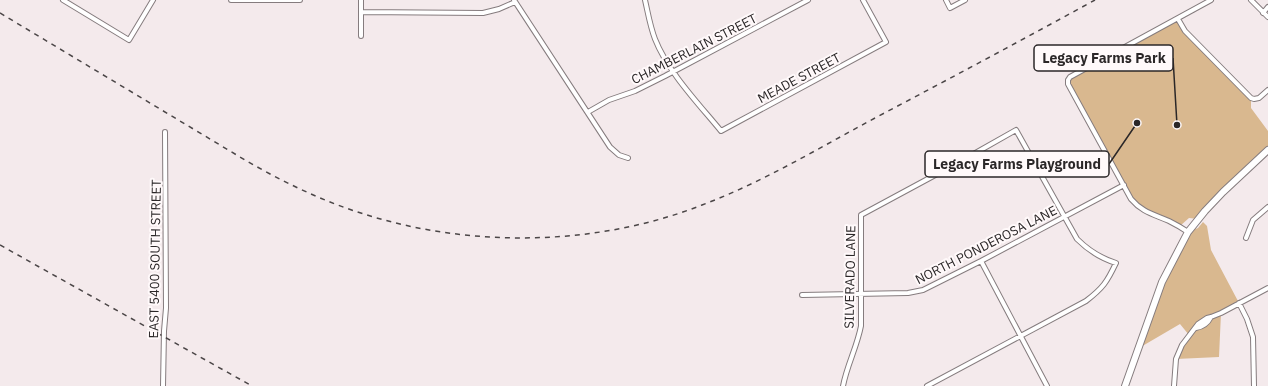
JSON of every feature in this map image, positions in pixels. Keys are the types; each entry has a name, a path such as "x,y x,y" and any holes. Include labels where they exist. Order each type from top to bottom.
{"street":[{"path":"63,0 129,40 153,0"},
{"path":"231,0 300,0"},
{"path":"361,0 361,36"},
{"path":"645,0 655,39 674,72"},
{"name":"CHAMBERLAIN STREET","path":"588,112 609,100 636,91 674,72 808,0"},
{"name":"MEADE STREET","path":"674,72 721,131 886,42 864,0"},
{"path":"946,0 950,8 965,0"},
{"path":"1188,232 1170,221 1145,211 1131,198 1068,84 1068,80 1070,77 1211,0"},
{"path":"1251,0 1268,17"},
{"path":"361,12 483,13 499,9 514,1 613,150 619,155 628,158"},
{"path":"1263,13 1268,7"},
{"path":"1178,19 1185,31 1254,100 1259,98 1268,90"},
{"name":"SILVERADO LANE","path":"843,386 848,365 860,331 861,215 1016,130 1064,217"},
{"name":"EAST 5400 SOUTH STREET","path":"163,386 166,308 165,132"},
{"path":"1125,386 1162,282 1188,232 1218,196 1268,150"},
{"name":"NORTH PONDEROSA LANE","path":"802,295 908,293 923,290 1124,185"},
{"path":"1246,238 1253,220 1268,207"},
{"path":"927,386 1086,301 1099,292 1108,280 1116,263 1102,258 1085,247 1074,235 1064,217"},
{"path":"980,261 1047,386"},
{"path":"1174,386 1176,359 1182,345 1189,335 1196,328 1209,321 1211,318 1268,288"},
{"path":"1239,303 1247,319 1253,337 1254,386"}],"shaded area":[{"path":"1178,19 1185,31 1251,98 1251,108 1268,131 1268,150 1198,219 1189,218 1180,226 1145,211 1131,199 1068,84 1070,77"},
{"path":"1203,222 1207,226 1211,250 1239,303 1221,313 1219,357 1176,359 1189,335 1180,324 1139,348 1155,301 1188,232 1198,228"}],"railway":[{"path":"0,13 245,160 289,184 320,198 351,210 408,226 449,233 492,237 535,238 578,235 662,219 725,196 790,164 1095,0"},
{"path":"0,245 252,386"}],"place":[{"name":"Legacy Farms Playground","path":"1137,123"},
{"name":"Legacy Farms Park","path":"1177,125"}]}
